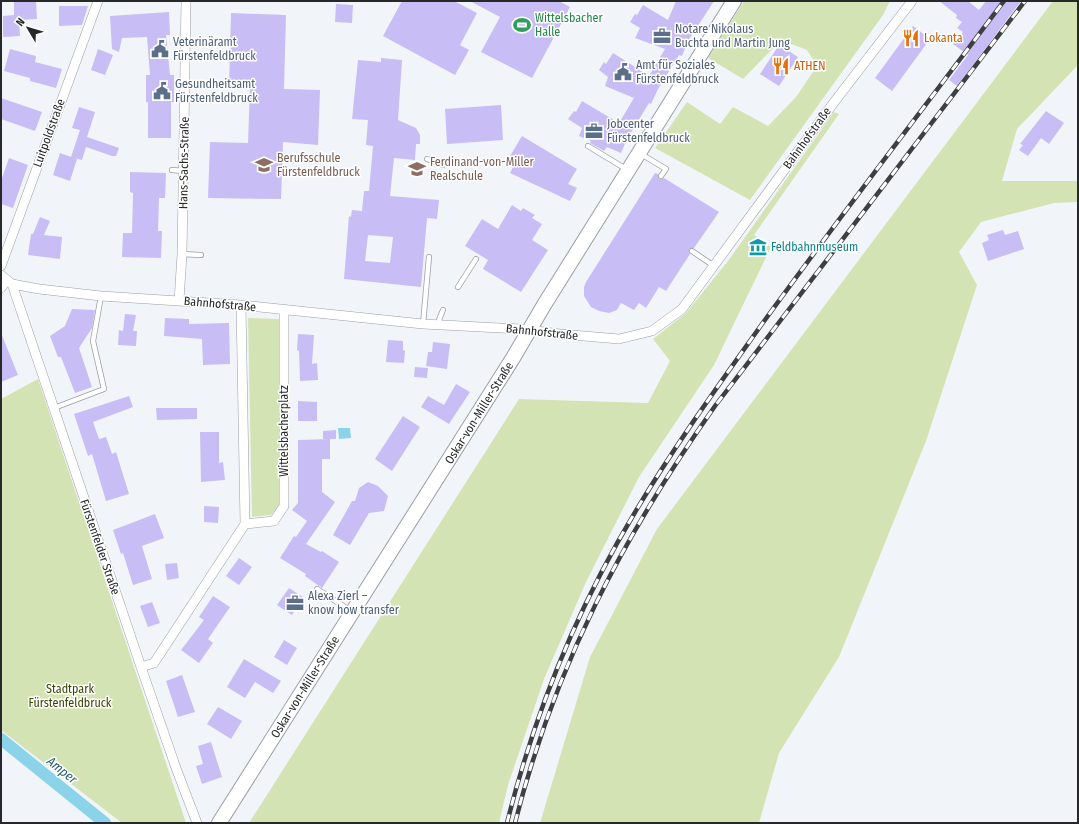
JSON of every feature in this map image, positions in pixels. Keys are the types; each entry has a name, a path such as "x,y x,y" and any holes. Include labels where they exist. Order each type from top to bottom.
{"main road":[{"name":"Oskar-von-Miller-Straße","path":"219,823 513,358 734,1"}],"street":[{"name":"Luitpoldstraße","path":"1,266 98,1"},
{"name":"Hans-Sachs-Straße","path":"178,300 182,254 186,1"},
{"name":"Bahnhofstraße","path":"7,280 39,289 101,296 241,305 423,324 529,330 619,339 652,331 682,309 835,101 912,1"},
{"path":"1,288 7,280"},
{"name":"Fürstenfelder Straße","path":"7,280 54,408 140,667 176,768 198,823"},
{"path":"140,667 154,663 245,524 241,305"},
{"name":"Wittelsbacherplatz","path":"245,524 274,521 284,506 284,309"}],"lane":[{"path":"588,146 628,171"},
{"path":"639,153 666,169 661,176"},
{"path":"427,159 443,165"},
{"path":"172,170 184,171"},
{"path":"692,251 714,266"},
{"path":"182,254 201,256"},
{"path":"423,324 430,257"},
{"path":"458,287 476,259"},
{"path":"54,408 104,389 93,341 101,296"},
{"path":"437,325 443,310"},
{"path":"317,589 352,612"}],"green space":[{"path":"744,1 890,1 883,15 750,200 655,148 687,102 720,124 733,107 768,126 796,97 817,66 807,50 781,40 743,79 708,58"},
{"path":"1053,1 1078,1 1078,65 1017,129 1002,181 1078,181 1078,202 1054,203 981,222 959,252 977,285 926,441 839,657 779,753 759,823 540,823 590,657 657,529"},
{"path":"834,112 839,114 754,235 771,247 714,365 639,477 586,582 544,679 508,785 499,823 249,823 519,399 648,403 670,361 653,339 686,313 728,261"},
{"path":"248,318 279,319 279,505 271,515 252,517"},
{"name":"Stadtpark Fürstenfeldbruck","path":"38,379 186,823 122,823 1,730 1,399"}],"water":[{"path":"338,428 350,428 351,438 339,439"}],"building":[{"path":"14,1 36,1 37,19 19,20 20,36 3,37 3,16 14,15"},
{"path":"402,1 454,1 477,13 460,45 469,50 455,75 383,36"},
{"path":"470,1 559,1 570,7 532,78 481,52 500,17"},
{"path":"676,1 714,1 688,41 682,56 679,55 658,89 651,104 649,103 627,139 621,153 607,147 604,151 590,143 591,141 579,136 582,128 568,119 574,111 576,112 582,101 619,123 634,98 605,86 608,77 599,70 604,62 606,64 613,53 649,76 665,49 635,38 640,28 630,22 635,14 637,15 643,5 668,20"},
{"path":"939,1 968,1 979,10 986,1 1021,1 957,86 949,80 968,55 953,44 963,32 957,28 962,22 956,18 957,15"},
{"path":"336,4 353,5 352,23 335,22"},
{"path":"59,6 88,6 82,25 59,26"},
{"path":"169,12 170,35 166,35 170,75 174,75 174,102 171,102 171,138 148,138 146,75 150,75 147,37 122,38 119,52 112,49 110,16"},
{"path":"231,13 286,15 284,89 320,90 318,145 283,142 281,199 208,198 210,142 248,143 250,87 229,86"},
{"path":"913,26 930,39 892,91 875,78"},
{"path":"779,45 798,57 779,86 760,74"},
{"path":"10,49 36,56 35,62 62,69 56,88 30,81 30,78 4,71"},
{"path":"98,49 113,55 105,75 91,70"},
{"path":"381,58 402,60 398,120 416,128 420,135 420,144 416,144 415,160 394,158 390,196 439,200 437,219 427,218 421,287 344,279 349,216 351,217 352,210 362,211 364,191 369,191 373,146 366,145 368,120 352,119 358,60 381,62","holes":["368,235 393,237 390,263 365,261"]},
{"path":"1,98 42,112 35,131 1,119"},
{"path":"501,105 503,140 447,144 445,109"},
{"path":"79,107 95,112 87,137 119,148 116,156 112,156 86,147 82,160 74,158 77,159 70,181 53,175 60,153 71,157 80,130 72,128"},
{"path":"1046,111 1064,123 1049,144 1041,138 1028,156 1019,150 1023,145 1020,144"},
{"path":"522,136 577,169 568,184 577,188 570,201 510,173 515,163 510,160 510,156"},
{"path":"9,158 28,165 13,208 1,204 1,181"},
{"path":"130,172 166,173 165,198 159,198 158,231 162,231 161,258 122,257 123,233 132,233 133,193 130,192"},
{"path":"655,173 658,174 659,179 664,178 719,212 694,248 689,249 690,254 666,291 659,287 646,308 639,303 634,310 621,303 617,310 609,313 599,311 591,307 584,296 584,287 586,282"},
{"path":"512,205 521,211 523,208 535,215 532,218 542,224 532,240 548,250 521,292 483,269 488,260 465,246 482,219 498,229"},
{"path":"40,217 50,221 44,235 62,237 60,259 28,255 31,234 33,234"},
{"path":"1003,230 1005,235 1018,231 1024,249 988,261 982,243 989,240 987,235"},
{"path":"72,309 95,310 92,328 79,348 92,387 75,393 61,357 58,357 50,336 65,326"},
{"path":"125,314 136,315 133,331 137,331 136,346 118,345 119,330 123,331"},
{"path":"165,318 189,319 189,324 229,323 230,364 203,365 202,339 164,336"},
{"path":"1,333 18,375 1,382"},
{"path":"298,334 314,335 312,364 317,363 318,380 300,381 299,351 297,350"},
{"path":"388,340 403,341 403,350 405,351 404,363 386,362"},
{"path":"433,342 450,344 447,369 426,366 428,352 432,352"},
{"path":"415,367 428,368 427,378 414,377"},
{"path":"456,384 470,392 449,424 421,407 428,396 444,405"},
{"path":"129,396 133,407 93,422 99,439 106,437 112,454 116,452 129,494 106,501 92,454 88,456 74,414"},
{"path":"298,401 317,402 317,421 298,421"},
{"path":"156,408 197,408 197,419 157,420"},
{"path":"403,416 420,427 392,471 375,459"},
{"path":"336,430 336,439 323,439 323,431"},
{"path":"200,432 219,432 219,463 223,462 225,480 201,482"},
{"path":"330,439 330,459 322,459 322,492 335,502 306,544 321,552 322,551 339,562 322,588 305,576 306,574 280,558 294,536 296,537 307,521 292,510 298,503 298,440"},
{"path":"368,482 378,486 388,496 384,511 369,513 350,545 333,535 352,501 355,501 359,488"},
{"path":"204,506 219,507 218,523 204,522"},
{"path":"155,514 164,538 142,546 152,579 133,585 123,553 121,554 113,530"},
{"path":"239,558 252,567 239,585 226,576"},
{"path":"177,563 179,578 167,580 165,564"},
{"path":"289,588 303,597 292,615 277,605"},
{"path":"213,596 230,607 208,639 213,643 199,663 181,650 204,620 199,617"},
{"path":"152,602 160,623 148,627 140,606"},
{"path":"284,640 297,648 287,665 274,657"},
{"path":"244,659 281,681 273,693 255,682 245,698 227,687"},
{"path":"182,675 195,712 178,717 166,681"},
{"path":"218,707 242,721 231,739 207,724"},
{"path":"211,742 222,777 202,784 196,766 203,764 198,746"}],"waterway":[{"name":"Amper","path":"1,739 105,823"}],"railway":[{"path":"507,823 530,743 559,664 576,625 613,550 649,489 712,394 762,324 1004,1"},
{"path":"515,823 531,765 550,710 571,657 595,605 621,555 681,455 715,406 1025,1"}],"place":[{"name":"Wittelsbacher Halle","path":"522,25"},
{"name":"Notare Nikolaus Buchta und Martin Jung","path":"662,36"},
{"name":"Lokanta","path":"911,38"},
{"name":"Veterinäramt Fürstenfeldbruck","path":"160,49"},
{"name":"ATHEN","path":"781,66"},
{"name":"Amt für Soziales Fürstenfeldbruck","path":"623,72"},
{"name":"Gesundheitsamt Fürstenfeldbruck","path":"162,91"},
{"name":"Jobcenter Fürstenfeldbruck","path":"594,131"},
{"name":"Berufsschule Fürstenfeldbruck","path":"264,165"},
{"name":"Ferdinand-von-Miller Realschule","path":"417,169"},
{"name":"Feldbahnmuseum","path":"758,247"},
{"name":"Alexa Zierl – know how transfer","path":"295,603"}]}
